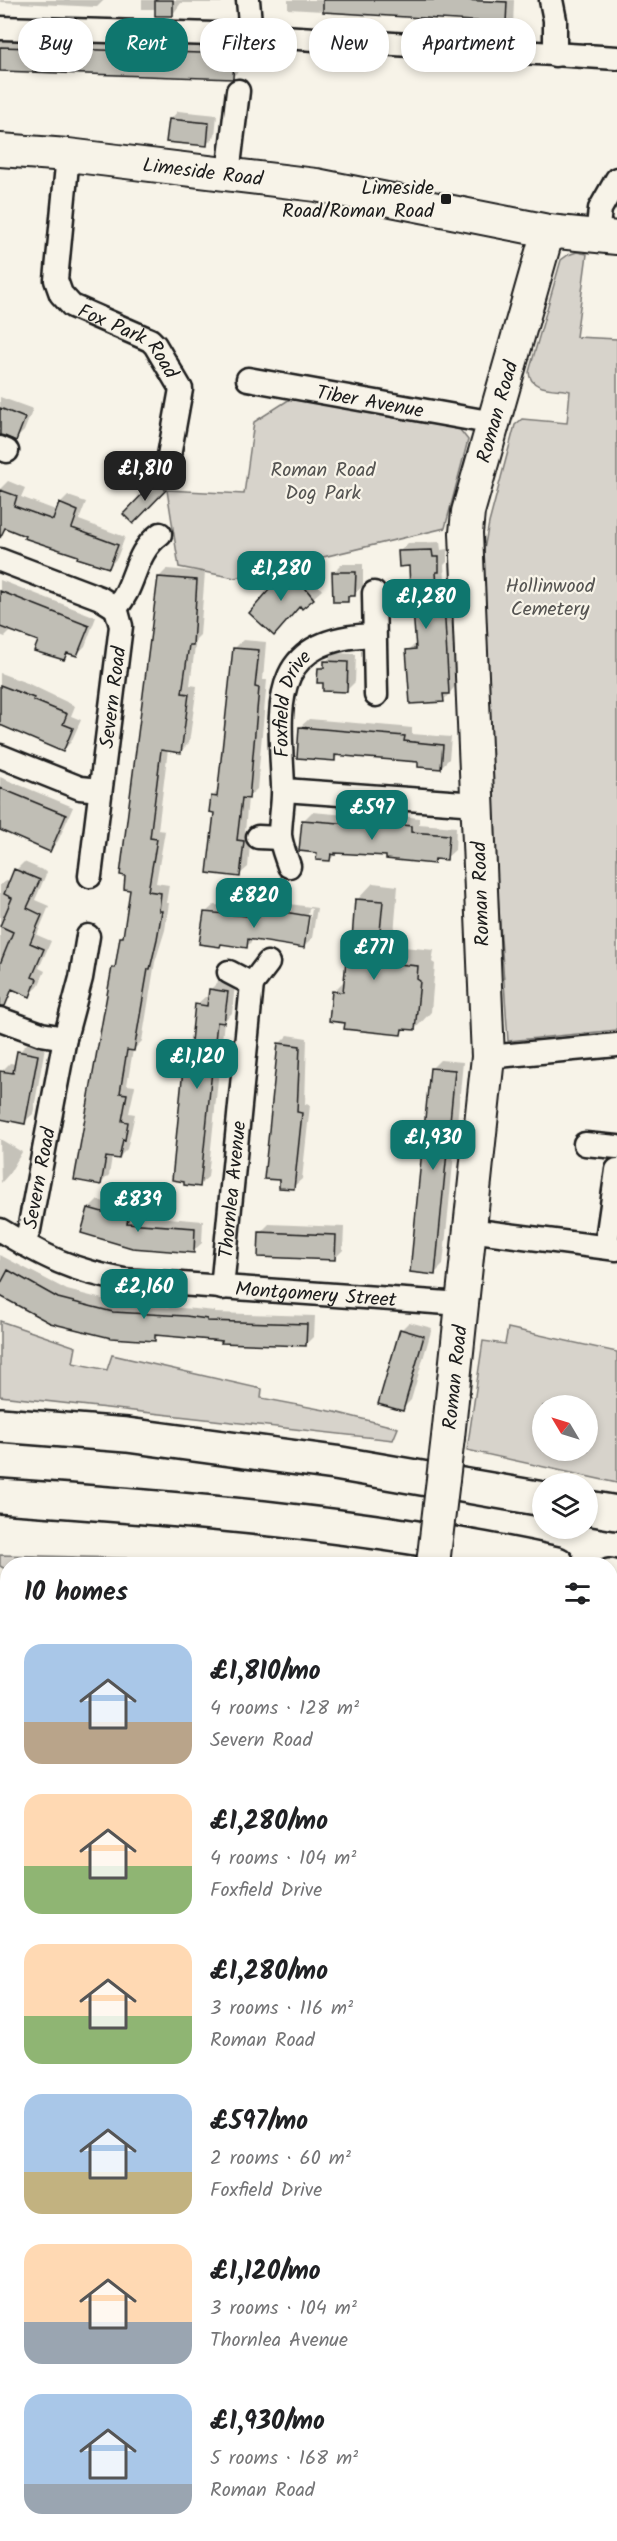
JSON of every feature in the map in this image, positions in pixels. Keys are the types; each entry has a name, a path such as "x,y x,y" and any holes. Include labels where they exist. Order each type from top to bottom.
{"highway":[{"path":"0,1425 127,1435 335,1463 532,1497"},
{"path":"0,1447 335,1463"},
{"path":"0,1496 123,1504 301,1523 523,1557"},
{"path":"0,1516 123,1504"},
{"path":"598,1510 617,1513"}],"street":[{"path":"248,0 250,18"},
{"path":"551,0 555,21 555,55"},
{"path":"0,28 200,34"},
{"path":"297,38 617,58"},
{"path":"228,174 238,91"},
{"name":"Limeside Road","path":"0,150 68,155 316,185 548,231 607,237"},
{"name":"Fox Park Road","path":"68,155 56,280 61,294 72,306 150,340 155,345 181,389 167,467"},
{"path":"607,237 600,209 617,179"},
{"name":"Roman Road","path":"434,1557 488,1057 466,533 468,512 548,231"},
{"name":"Tiber Avenue","path":"248,378 495,423"},
{"path":"0,560 100,598 116,608 127,595 147,544 160,534"},
{"path":"374,593 376,695"},
{"name":"Severn Road","path":"90,876 121,626 116,608"},
{"name":"Foxfield Drive","path":"289,866 269,837 284,790 281,709 284,689 291,672 317,646 336,638 374,635"},
{"path":"0,756 80,788 100,790"},
{"name":"Foxfield Drive","path":"284,790 477,804"},
{"name":"Severn Road","path":"23,1244 29,1230 64,1038 81,978 88,936"},
{"path":"229,972 252,984 268,963"},
{"name":"Thornlea Avenue","path":"222,1288 252,984"},
{"path":"0,1019 41,1034 64,1038"},
{"path":"488,1057 617,1045"},
{"path":"585,1144 617,1147"},
{"path":"470,1230 612,1248 617,1170"},
{"name":"Montgomery Street","path":"0,1230 63,1265 89,1274 124,1280 462,1304"}],"green space":[{"name":"Hollinwood Cemetery","path":"577,252 587,254 576,337 617,339 617,1030 508,1041 492,805 482,560 489,523 515,425 522,419 567,423 570,391 538,386 530,378 529,372 561,260"},
{"name":"Roman Road Dog Park","path":"290,399 457,426 468,440 445,528 235,578 179,567 167,490 244,494 254,422"},
{"path":"0,1321 76,1347 73,1363 107,1370 112,1355 262,1389 261,1398 335,1412 398,1428 393,1440 0,1396"},
{"path":"508,1328 617,1352 617,1483 598,1479 598,1473 572,1473 467,1450 483,1341 505,1344"},
{"path":"0,1555 81,1557 0,1557"}],"building":[{"path":"155,0 173,0 173,16 155,16"},
{"path":"323,0 507,2 506,18 423,18 323,12"},
{"path":"0,47 18,48 18,72 0,71"},
{"path":"93,50 105,50 105,72 188,72 188,53 200,53 200,72 233,72 233,79 29,72 93,72"},
{"path":"169,119 209,123 207,146 166,142"},
{"path":"0,408 25,418 16,441 0,435"},
{"path":"156,480 166,490 133,524 123,514"},
{"path":"0,490 17,496 14,506 53,520 59,503 78,511 72,528 118,545 109,568 24,538 25,536 5,528 0,538"},
{"path":"432,550 433,557 439,557 439,572 436,572 438,602 444,602 449,694 443,694 444,702 410,704 406,650 416,649 413,610 411,610 409,566 399,567 398,551"},
{"path":"290,569 314,599 302,609 300,606 274,636 249,613 269,590 267,587"},
{"path":"332,572 356,572 355,596 348,596 348,602 333,602"},
{"path":"158,577 197,580 193,645 189,645 182,693 189,694 181,753 161,750 150,838 157,839 148,891 161,893 159,911 162,911 150,969 148,969 134,1051 127,1050 120,1093 127,1094 122,1121 128,1122 125,1140 123,1139 119,1159 106,1157 101,1185 74,1180 112,967 115,968 120,937 123,937 130,890 124,889 125,876 120,875"},
{"path":"0,591 89,626 77,656 67,653 64,660 34,651 38,641 0,627"},
{"path":"233,648 259,650 255,687 259,688 249,799 242,798 237,840 244,841 240,877 207,873 214,813 209,812 211,796 217,797"},
{"path":"324,661 348,662 347,692 323,691 323,683 317,683 318,668 324,668"},
{"path":"0,685 67,714 63,724 73,728 63,752 0,725"},
{"path":"299,727 405,736 404,741 443,745 441,769 418,767 418,762 335,755 335,761 297,758"},
{"path":"0,788 66,815 50,852 0,830"},
{"path":"302,820 352,824 352,820 375,822 411,826 411,832 449,835 447,860 435,859 434,864 386,859 386,856 335,853 335,855 331,854 330,861 316,860 317,853 299,851"},
{"path":"14,869 40,880 27,908 42,915 30,943 44,949 32,977 37,979 30,997 12,989 5,1006 0,1006 0,964 13,932 0,926 12,898 4,894"},
{"path":"355,899 383,901 377,962 418,966 417,979 420,981 415,1030 402,1029 401,1035 344,1029 345,1023 329,1021 332,991 343,992 348,939 352,939"},
{"path":"260,908 309,916 304,948 248,939 247,948 221,944 220,947 199,944 204,912 259,917"},
{"path":"209,989 228,992 224,1023 217,1022 200,1187 184,1185 184,1182 172,1180 184,1059 189,1060 195,1004 207,1006"},
{"path":"278,1043 300,1046 297,1112 302,1113 294,1189 279,1188 279,1180 264,1179"},
{"path":"17,1051 38,1055 25,1124 0,1119 0,1071 13,1073"},
{"path":"430,1068 455,1070 435,1275 410,1272"},
{"path":"88,1208 128,1219 127,1223 195,1228 194,1253 132,1248 81,1233"},
{"path":"259,1232 336,1235 335,1260 258,1257"},
{"path":"8,1270 58,1298 113,1312 186,1316 207,1319 207,1321 307,1324 306,1346 221,1343 222,1341 155,1335 155,1341 111,1338 50,1323 0,1296 0,1285"},
{"path":"400,1329 424,1336 403,1411 378,1404"}],"place":[{"name":"Limeside Road/Roman Road","path":"446,199"}]}
